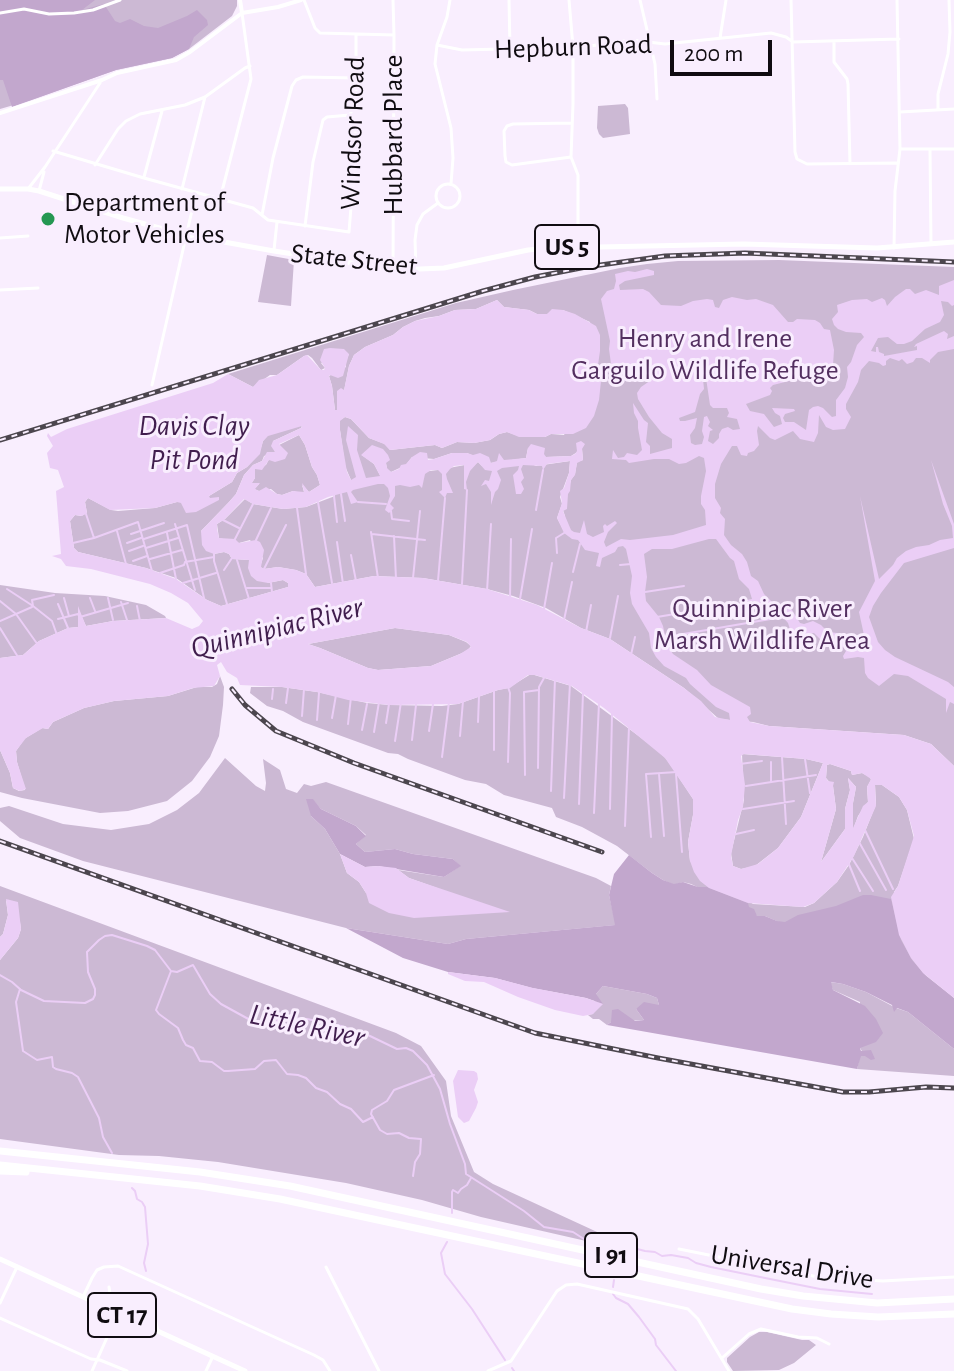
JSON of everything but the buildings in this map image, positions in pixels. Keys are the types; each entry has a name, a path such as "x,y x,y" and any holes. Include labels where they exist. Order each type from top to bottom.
{"highway":[{"name":"I 91","path":"0,1151 200,1172 290,1186 792,1294 863,1302 954,1299"},
{"name":"I 91","path":"0,1168 24,1172 38,1169 200,1186 290,1200 803,1311 878,1317 954,1314"}],"main road":[{"path":"240,0 242,13"},
{"path":"0,113 117,73 169,62 181,57 242,13 303,0"},
{"name":"State Street","path":"0,189 39,191 185,235 393,269 444,268 528,250 578,247 761,244 894,248 954,242"},
{"name":"CT 17","path":"0,1259 245,1371"}],"street":[{"path":"0,13 24,9 69,14 93,10 120,0"},
{"path":"303,0 319,32 394,35"},
{"name":"Hubbard Place","path":"393,0 393,269"},
{"path":"450,0 435,64 451,128 451,184"},
{"path":"509,0 510,48"},
{"path":"569,0 573,47 571,157 578,175 578,247"},
{"path":"640,0 655,64 657,99"},
{"path":"720,38 726,0"},
{"path":"791,0 795,156 807,164 897,163"},
{"path":"894,248 895,191 900,149 897,0"},
{"path":"938,109 938,94 948,54 949,0"},
{"path":"220,199 249,88 250,66 242,13"},
{"name":"Hepburn Road","path":"437,45 462,50 573,47 631,40 665,44 771,33 793,42 899,39"},
{"name":"Windsor Road","path":"305,226 349,232 356,135 350,115 356,99 356,34"},
{"path":"834,42 834,62 848,84 850,164"},
{"path":"95,165 126,121 140,114 185,105 205,97 250,66"},
{"path":"262,215 273,158 296,80 303,77 356,78"},
{"path":"28,189 102,80"},
{"path":"182,189 205,97"},
{"path":"900,112 954,109"},
{"path":"144,178 162,111"},
{"path":"53,151 253,208 266,219 305,226 313,162 323,120 350,115"},
{"path":"571,123 513,124 504,131 506,162 512,165 571,157"},
{"path":"900,149 954,149"},
{"path":"930,150 931,244"},
{"path":"39,191 45,167"},
{"path":"451,184 459,191 458,203 448,208 438,203 438,190 444,185 451,184"},
{"path":"152,385 196,193"},
{"path":"417,270 417,225 423,214 438,203"},
{"path":"274,251 277,222"},
{"path":"0,238 28,236"},
{"path":"0,290 38,288"},
{"name":"Universal Drive","path":"679,1249 818,1277 883,1281 954,1277"},
{"path":"83,1297 97,1270 118,1266 314,1355 330,1371"},
{"path":"0,1303 17,1267"},
{"path":"326,1267 379,1371"},
{"path":"488,1371 511,1361 553,1295 562,1287 577,1284 688,1309 698,1319 729,1371"},
{"path":"109,1287 109,1309"},
{"path":"150,1294 158,1332"},
{"path":"92,1371 118,1313"},
{"path":"0,1318 91,1359 127,1371"},
{"path":"722,1358 749,1334 761,1329 817,1338 829,1344"},
{"path":"206,1371 213,1356"}],"green space":[{"path":"0,0 237,0 237,6 232,16 172,58 116,70 0,109"},
{"path":"625,104 630,134 603,138 597,128 598,106"},
{"path":"267,255 294,260 291,306 258,302"},
{"name":"Henry and Irene Garguilo Wildlife Refuge","path":"779,260 954,267 954,766 931,744 904,735 769,726 719,719 684,688 610,639 581,628 546,608 513,596 423,578 374,576 315,587 306,574 296,570 260,567 263,558 250,540 239,543 219,538 217,524 245,499 253,504 283,509 306,507 335,496 336,483 329,480 314,431 327,427 339,481 351,480 345,466 340,430 340,420 345,417 351,419 369,438 385,444 390,450 435,445 442,448 457,442 490,440 507,432 519,436 564,435 597,372 590,322 563,310 537,314 504,307 497,300 476,309 455,310 415,321 365,347 354,355 344,391 337,391 337,410 329,376 346,367 349,354 321,363 325,368 321,370 312,358 304,356 253,387 228,374 456,303 620,268 678,261","holes":["528,448 546,457 571,456 582,449 583,460 577,462 563,510 563,529 557,518 570,461 536,466 527,462 482,466 478,462 472,467 465,465 381,477 374,464 362,455 365,452 386,463 391,472 406,465 412,457 434,459 452,453 467,453 490,463 526,458"]},
{"path":"302,425 273,441 275,452 253,465 244,475 236,494 201,531 214,554 224,552 232,559 250,560 268,583 283,580 288,587 221,606 176,578 78,552 74,548 70,521 75,515 87,513 85,502 88,498 118,511 209,498 247,467 259,454 268,435"},
{"path":"299,435 320,485 309,492 302,485 304,492 293,491 282,495 271,489 254,489 259,484 251,484 255,469 266,465 269,459 287,453 279,445"},
{"path":"0,585 105,596 146,605 166,618 86,626 78,609 78,627 68,628 39,641 23,655 0,658"},
{"path":"395,628 449,635 471,646 467,651 431,666 378,670 308,644"},
{"name":"Quinnipiac River Marsh Wildlife Area","path":"531,674 571,686 659,751 693,799 688,842 690,861 753,904 805,907 814,903 837,882 849,865 876,804 875,785 882,785 899,797 907,810 914,839 894,892 923,973 954,998 765,916 757,916 691,884 683,882 674,885 663,880 617,846 556,817 552,808 504,795 486,784 465,780 303,722 267,706 250,693 251,687 282,687 367,703 442,706 508,688"},
{"path":"220,676 224,687 219,736 210,757 192,781 167,801 128,811 100,813 0,792 0,750 13,788 25,790 16,751 24,739 42,728 48,729 53,722 84,708 114,701 168,696 197,687 212,687"},
{"path":"742,754 823,763 801,817 778,848 755,866 741,869 733,866 731,853 744,800"},
{"path":"225,758 265,791 263,759 280,770 286,789 297,793 304,784 311,786 326,782 596,878 611,886 609,895 616,925 466,939 448,944 346,928 83,861 20,838 0,821 0,808 9,806 63,824 111,830 149,824 177,810 199,793","holes":["313,800 321,809 356,826 366,835 356,844 365,852 395,849 453,859 460,866 444,877 398,870 409,878 437,888 366,893 359,882 347,873 325,829 311,816"]},
{"path":"827,765 851,771 852,775 862,773 871,780 867,787 868,802 853,830 856,787 848,778 850,790 845,809 845,829 821,862 836,809 833,786 826,778"},
{"path":"0,886 396,1033 421,1046 446,1081 451,1116 474,1172 493,1184 608,1237 608,1246 346,1183 218,1162 119,1155 0,1139 0,960 18,938 21,929 6,900 8,915 0,937"},
{"path":"830,982 866,992 908,1012 954,1049 954,1076 857,1069 860,1056 865,1056 860,1048 860,1002 833,990"},
{"path":"603,986 647,994 657,998 659,1005 636,1009 644,1020 611,1022 607,1025 588,1015 593,1014 596,994"},
{"path":"759,1332 809,1340 816,1345 794,1363 779,1370 733,1371 727,1358"}],"shaded area":[{"path":"0,0 95,0 82,10 104,4 115,21 120,23 130,19 158,28 197,10 208,25 194,37 189,49 172,58 116,70 12,107 3,80 0,80"},
{"path":"306,799 313,799 321,809 356,826 366,836 356,844 365,852 395,849 453,859 461,866 444,877 378,866 365,867 340,854 325,829 311,816"},
{"path":"629,855 663,880 707,887 748,903 757,916 777,921 785,922 863,895 891,899 901,940 912,960 926,976 954,998 954,1049 908,1012 897,1008 894,1012 892,1005 866,992 831,982 833,990 865,1006 883,1033 876,1042 860,1048 861,1051 871,1050 875,1059 861,1056 857,1069 607,1025 611,1022 612,1010 618,1009 635,1021 644,1020 636,1009 644,1002 659,1005 657,998 603,986 596,994 603,1004 495,978 448,972 403,958 346,928 448,944 466,939 615,925 609,895 614,874"}],"water":[{"path":"647,269 654,271 654,275 625,281 619,285 620,290 643,289 661,305 681,306 707,299 713,300 715,307 719,308 723,300 732,297 756,299 773,305 788,322 815,320 824,329 830,330 833,365 825,371 812,372 773,385 770,395 746,404 750,411 764,414 774,427 782,424 780,416 772,408 794,409 785,414 785,422 794,422 806,430 809,410 813,407 818,406 832,417 836,416 836,400 845,388 847,367 864,337 861,333 846,332 834,325 832,319 838,312 837,305 852,300 867,299 872,302 882,298 887,306 906,289 915,294 926,290 939,295 939,286 954,280 954,305 941,301 944,315 940,322 904,344 897,344 888,337 878,338 871,351 876,352 878,347 884,356 917,350 917,346 914,347 916,344 944,331 948,334 947,339 954,336 954,349 938,352 930,363 922,358 907,364 902,359 890,358 883,366 869,361 861,370 846,404 851,417 845,429 826,427 819,415 814,442 800,439 793,431 775,440 758,426 759,445 747,456 741,455 737,446 732,446 721,464 715,484 715,498 725,519 724,535 742,554 751,576 758,581 764,594 772,602 792,610 800,623 813,621 828,632 837,633 867,649 859,612 875,581 860,496 879,579 906,551 953,538 931,460 954,524 954,548 904,563 881,593 869,617 878,642 885,650 954,687 954,704 950,702 946,713 946,699 908,676 894,674 879,686 865,673 864,658 844,659 846,651 843,647 822,641 814,633 793,639 788,623 780,614 764,611 760,604 753,601 741,601 752,599 749,589 739,579 734,561 716,539 672,549 652,549 644,554 646,601 659,617 667,645 673,654 697,670 711,685 750,707 751,714 747,717 750,722 904,735 931,744 954,766 954,998 923,973 899,935 891,897 898,886 914,836 907,810 899,797 882,785 875,785 876,806 854,856 837,882 814,903 803,907 748,903 709,888 694,872 688,842 693,799 665,758 572,686 535,675 528,675 510,688 458,704 389,705 282,687 240,685 221,662 217,665 220,676 214,686 84,708 26,738 16,751 26,789 20,791 13,788 0,750 0,658 23,655 39,641 68,628 78,627 78,606 86,626 166,618 192,629 203,621 188,603 171,593 150,584 66,566 61,559 52,556 61,554 56,491 64,487 58,470 50,468 47,453 53,446 48,433 51,437 67,429 213,383 228,374 253,387 259,380 277,375 307,355 324,370 320,360 324,349 330,348 344,349 349,354 343,376 329,376 337,410 337,391 341,388 344,390 354,355 415,321 455,310 476,309 497,300 504,307 537,314 547,314 552,309 563,310 596,326 600,335 597,372 601,381 599,400 586,428 573,434 545,437 519,437 507,432 490,440 457,442 442,448 435,445 390,450 369,438 351,419 345,417 340,421 340,430 347,472 351,480 356,477 346,440 348,426 358,435 357,450 366,478 380,476 374,464 361,455 372,445 383,449 388,455 390,460 386,463 391,472 420,452 427,453 428,460 452,453 480,453 489,457 491,463 497,461 499,453 504,460 526,458 531,444 545,448 546,457 571,456 577,451 576,443 581,441 585,444 583,460 577,463 567,509 563,511 571,530 580,533 584,520 587,534 593,537 604,532 605,524 607,526 615,521 617,523 604,542 606,547 621,539 673,535 706,525 705,510 701,504 706,471 704,458 699,456 679,464 669,459 629,463 612,459 613,450 618,458 627,453 637,455 642,450 633,403 648,423 646,442 650,446 650,454 672,448 672,439 662,433 638,399 637,393 641,387 657,376 653,372 631,374 611,364 610,341 601,299 607,291 614,289 615,274","holes":["706,378 710,405 713,408 727,408 727,417 737,419 740,429 722,429 713,444 708,441 713,430 708,426 707,416 704,417 702,444 695,445 691,443 690,435 697,418 685,421 679,418 695,412 704,389 703,379","302,426 273,441 271,446 275,452 267,452 262,461 244,475 236,494 201,531 202,545 214,554 224,552 232,559 249,560 251,576 257,581 268,583 283,580 288,587 221,606 176,579 146,568 78,552 74,548 70,521 75,515 87,513 85,502 88,498 110,510 155,508 177,502 181,503 186,513 196,512 219,500 219,497 209,496 232,482 237,473 260,454 263,441 268,436","299,435 320,485 309,492 302,483 304,492 293,491 282,495 266,487 259,491 255,489 260,483 252,483 255,469 262,470 269,460 285,459 288,453 279,444","570,461 569,473 560,491 562,503 557,518 564,533 578,540 585,550 599,553 596,566 600,567 602,558 615,552 618,547 626,549 632,576 632,604 649,633 656,657 664,666 686,678 716,707 729,713 730,720 715,717 684,688 610,639 537,605 487,589 423,578 374,576 315,587 306,574 296,570 261,567 264,550 260,542 239,543 235,539 219,538 217,529 217,524 244,499 253,504 283,509 306,507 347,492 351,504 358,502 351,492 353,490 378,484 388,488 390,496 385,510 389,513 394,508 390,504 395,496 395,486 419,485 422,488 425,474 438,470 442,474 442,490 439,492 445,498 447,493 453,493 446,474 450,469 464,465 464,489 467,490 470,471 478,462 485,470 492,471 489,481 485,480 481,486 486,484 491,492 491,505 501,480 497,471 519,466 513,475 516,494 521,494 524,489 521,482 524,478 523,465 542,466 543,470 547,464","395,628 449,635 467,642 471,647 431,666 378,670 308,644","744,754 823,763 801,817 778,848 758,864 741,869 733,866 731,856 745,785 741,756","830,764 851,771 852,775 862,773 871,779 867,787 868,802 853,828 856,787 848,778 850,790 845,809 845,829 821,862 836,809 834,782 826,778 827,765"]},
{"path":"340,854 365,867 396,868 409,878 510,912 414,918 389,913 369,903 359,882 347,873"},
{"path":"6,899 18,902 21,929 18,938 0,960 0,937 8,915"},
{"path":"448,972 495,978 603,1004 593,1014 583,1016 555,1010 484,982 465,981"},
{"path":"458,1070 474,1071 478,1079 474,1090 478,1102 469,1121 464,1123 458,1117 453,1081"}],"waterway":[{"path":"536,510 543,470"},
{"path":"462,584 467,490"},
{"path":"341,494 345,521"},
{"path":"334,496 337,522"},
{"path":"438,581 445,498"},
{"name":"Quinnipiac River","path":"318,502 332,583"},
{"path":"358,502 386,504"},
{"path":"235,539 253,504"},
{"path":"256,540 271,508"},
{"path":"297,508 306,574"},
{"path":"391,511 392,519 409,521"},
{"path":"413,578 420,511"},
{"path":"86,514 94,538 138,522 152,571"},
{"path":"223,520 239,528"},
{"path":"131,534 164,523"},
{"path":"175,524 195,590"},
{"path":"487,591 491,524"},
{"path":"144,539 187,525 204,598"},
{"path":"264,569 286,525"},
{"path":"520,599 532,529"},
{"path":"117,531 126,564"},
{"path":"371,532 378,578"},
{"path":"167,533 176,579"},
{"path":"557,553 556,538 564,533"},
{"path":"372,534 425,540"},
{"path":"394,536 396,579"},
{"path":"73,543 94,538"},
{"path":"127,543 141,538"},
{"path":"146,548 178,538"},
{"path":"510,598 511,539"},
{"name":"Quinnipiac River","path":"337,542 343,584"},
{"path":"573,572 580,544"},
{"path":"129,551 143,546"},
{"path":"150,559 182,550"},
{"path":"214,554 227,604"},
{"name":"Quinnipiac River","path":"351,555 356,581"},
{"path":"133,561 147,556"},
{"path":"160,573 185,562 214,557"},
{"path":"224,570 232,558"},
{"path":"237,560 249,599"},
{"path":"544,609 552,563"},
{"path":"620,565 631,564"},
{"path":"183,583 216,573"},
{"path":"564,620 572,582"},
{"path":"271,583 272,592"},
{"path":"645,592 684,586"},
{"path":"247,588 271,588"},
{"path":"7,589 33,606"},
{"path":"54,595 32,600 33,606 52,621 57,635"},
{"path":"610,638 618,596"},
{"path":"64,598 69,616"},
{"path":"90,598 95,611"},
{"path":"108,598 113,620"},
{"path":"0,601 16,614 38,645"},
{"path":"121,602 127,620"},
{"path":"80,617 128,603"},
{"path":"58,604 68,628"},
{"path":"586,632 591,605"},
{"path":"137,606 140,621"},
{"path":"0,621 32,607"},
{"path":"657,617 687,612"},
{"path":"58,619 79,616"},
{"path":"666,637 782,617"},
{"path":"0,628 18,657"},
{"path":"631,655 635,637"},
{"path":"538,768 539,687 544,678"},
{"path":"551,791 555,678"},
{"path":"564,798 570,683"},
{"path":"508,687 508,762"},
{"path":"286,703 288,688"},
{"path":"272,699 273,689"},
{"path":"302,716 304,689"},
{"path":"525,775 524,692 539,690"},
{"path":"494,691 494,750"},
{"path":"317,720 319,693"},
{"path":"579,804 583,693"},
{"path":"332,718 336,695"},
{"path":"478,722 479,696"},
{"path":"348,724 351,697"},
{"path":"460,736 463,701"},
{"path":"374,732 379,702"},
{"path":"395,741 401,702"},
{"path":"442,757 449,702"},
{"path":"594,813 599,703"},
{"path":"362,730 367,704"},
{"path":"386,723 389,704"},
{"path":"429,731 433,704"},
{"path":"412,740 416,705"},
{"path":"610,809 612,714"},
{"path":"625,826 629,727"},
{"path":"782,757 786,824"},
{"path":"805,759 810,793"},
{"path":"740,764 762,761"},
{"path":"771,762 771,781"},
{"path":"651,837 646,774 677,772"},
{"path":"659,774 664,836"},
{"path":"676,774 682,852"},
{"path":"746,786 816,775"},
{"path":"743,809 794,801"},
{"path":"864,828 893,889"},
{"path":"736,834 754,830"},
{"path":"859,842 886,890"},
{"path":"852,858 873,891"},
{"path":"848,862 860,891"},
{"name":"Little River","path":"0,975 44,1001 85,1003 95,995 88,972 87,952 99,940 112,935 147,946 155,950 171,971 177,972 193,965 210,994 221,1004 252,1021 265,1024 290,1018 307,1019 341,1026 397,1049 413,1051 427,1065 440,1089 466,1174 544,1227 662,1256 688,1258 711,1267 820,1289 872,1294"},
{"path":"171,971 156,1010 178,1028 186,1045 193,1048 200,1061 212,1062 228,1071 255,1069 264,1061 276,1060 287,1074 306,1078 316,1088 351,1109 363,1122 373,1117"},
{"path":"20,989 16,1002 23,1051 37,1060 52,1057 53,1067 78,1077 99,1118 103,1137 112,1153"},
{"path":"413,1176 421,1139 399,1133 387,1134 380,1130 371,1114 372,1110 387,1101 394,1090 434,1075"},
{"path":"452,1213 453,1190 458,1193 471,1178"},
{"path":"132,1188 145,1207 148,1244 144,1263 146,1271"},
{"path":"447,1242 441,1253 445,1274 505,1360"},
{"name":"Little River","path":"613,1287 614,1280"},
{"name":"Little River","path":"613,1294 628,1304 639,1317 676,1371"}],"railway":[{"path":"0,440 483,291 586,267 665,256 745,253 954,262"},
{"path":"232,689 245,705 276,731 354,763 602,852"},
{"path":"0,841 535,1033 843,1092 954,1088"}],"place":[{"name":"Department of Motor Vehicles","path":"48,219"}],"water label":[{"name":"Davis Clay Pit Pond","path":"194,443"}]}
